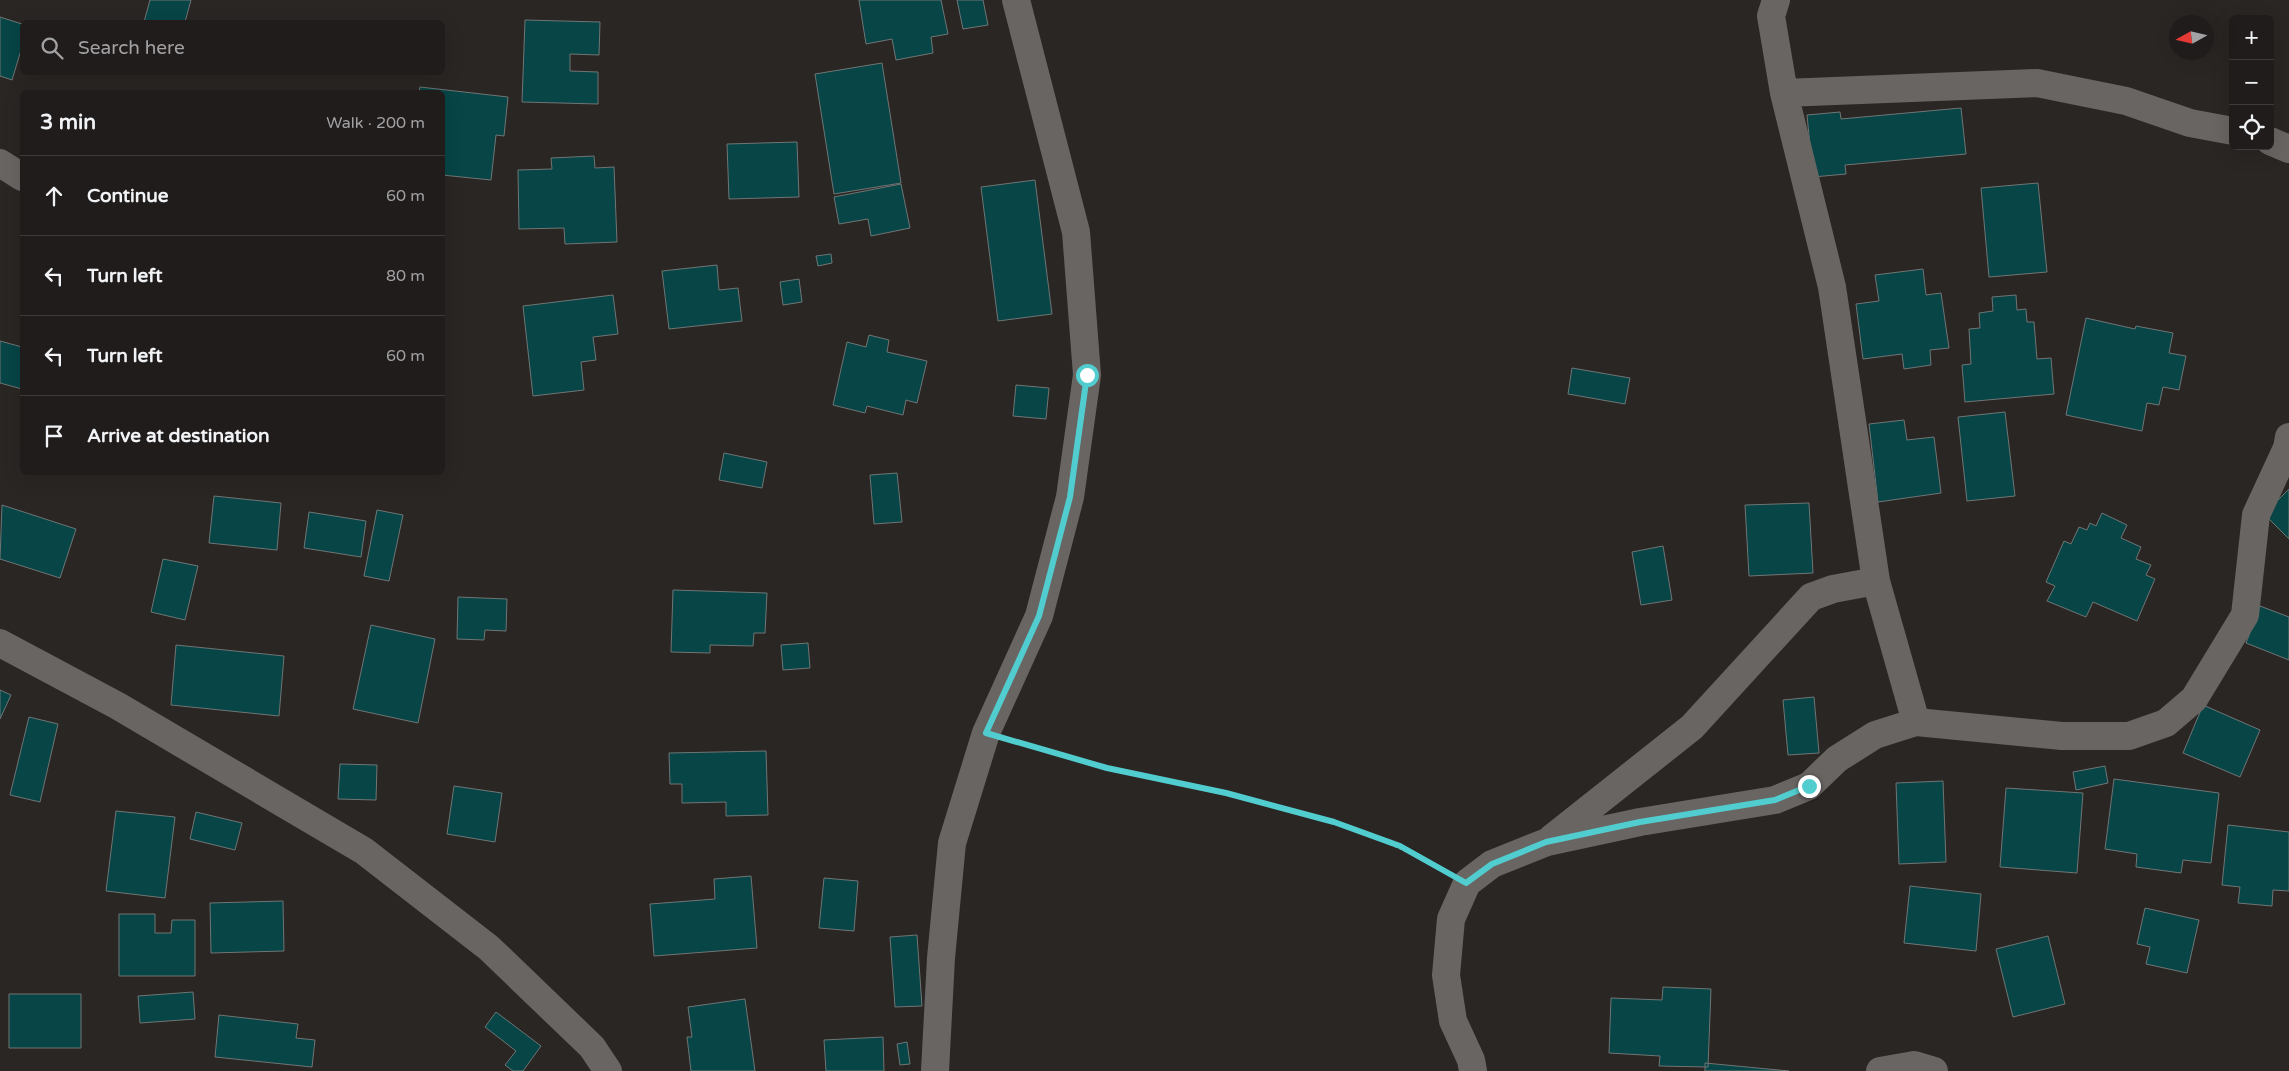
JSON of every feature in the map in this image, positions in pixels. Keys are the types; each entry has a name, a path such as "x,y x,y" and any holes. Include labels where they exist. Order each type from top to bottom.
{"street":[{"path":"935,1071 941,958 952,842 986,733 1039,616 1070,497 1087,375 1076,232 1016,0"},
{"path":"1776,0 1771,16 1784,93 1832,287 1876,581 1916,722"},
{"path":"1784,93 2037,83 2126,101 2190,123 2229,130"},
{"path":"2274,143 2289,149"},
{"path":"0,163 20,177"},
{"path":"1473,1071 1471,1060 1453,1021 1446,975 1451,919 1466,883 1492,864 1546,842 1640,822 1775,800 1809,786 1837,759 1875,736 1916,722 2062,736 2129,736 2166,723 2194,699 2246,615 2256,515 2286,448 2289,437"},
{"path":"1546,842 1692,727 1811,597 1833,589 1876,581"},
{"path":"0,643 118,706 364,851 489,948 592,1047 608,1071"},
{"path":"1880,1071 1914,1065 1934,1071"}],"path":[{"path":"986,733 1107,768 1226,793 1334,822 1400,846 1466,883"}],"building":[{"path":"150,0 191,0 186,20 145,20"},
{"path":"859,0 941,0 948,34 931,37 933,53 896,60 892,39 866,44"},
{"path":"957,0 983,0 988,25 963,29"},
{"path":"0,17 20,23 20,54 12,80 0,76"},
{"path":"525,20 600,22 599,55 570,54 570,71 598,72 598,104 522,102"},
{"path":"882,63 901,183 834,194 815,74"},
{"path":"420,87 508,97 504,136 496,135 491,180 445,175 445,90 419,90"},
{"path":"1961,108 1966,154 1845,165 1846,174 1813,177 1807,115 1840,112 1841,119"},
{"path":"797,142 799,197 729,199 727,144"},
{"path":"594,156 595,168 614,167 617,242 565,244 564,228 519,229 518,170 552,169 551,158"},
{"path":"1035,180 1052,314 998,321 981,187"},
{"path":"2038,183 2047,272 1989,277 1981,188"},
{"path":"901,184 910,228 871,236 868,219 839,224 834,197"},
{"path":"831,254 832,263 818,266 816,256"},
{"path":"717,265 719,290 738,288 742,321 669,329 662,271"},
{"path":"1923,269 1926,295 1941,293 1949,348 1930,350 1931,365 1904,369 1902,354 1863,359 1856,304 1879,301 1875,275"},
{"path":"799,279 802,302 783,305 780,282"},
{"path":"613,295 618,334 593,337 596,360 581,362 584,390 533,396 523,306"},
{"path":"2016,295 2017,310 2026,309 2027,322 2034,322 2037,359 2051,358 2054,394 1965,402 1962,365 1971,364 1969,329 1980,328 1979,313 1993,311 1992,297"},
{"path":"2086,318 2135,329 2136,326 2173,333 2169,353 2186,356 2179,390 2163,387 2159,405 2147,403 2142,431 2066,415"},
{"path":"869,335 889,340 887,352 927,361 917,403 906,400 903,415 867,406 865,413 833,405 847,342 866,347"},
{"path":"0,341 20,346 20,388 0,383"},
{"path":"1572,368 1630,378 1625,404 1568,394"},
{"path":"1016,385 1049,388 1046,419 1013,416"},
{"path":"2005,412 2015,496 1967,501 1958,417"},
{"path":"1904,420 1907,440 1934,437 1941,493 1878,502 1869,424"},
{"path":"724,453 767,462 762,488 719,480"},
{"path":"897,473 902,522 874,524 870,475"},
{"path":"2289,489 2289,539 2264,514"},
{"path":"214,496 281,503 277,550 209,543"},
{"path":"1809,503 1813,573 1749,576 1745,505"},
{"path":"2,505 76,529 60,578 0,559"},
{"path":"377,510 403,515 389,581 364,576"},
{"path":"309,512 366,521 361,557 304,548"},
{"path":"2102,513 2127,525 2121,538 2141,547 2136,559 2151,565 2146,575 2155,579 2137,621 2093,602 2086,617 2047,601 2055,586 2046,582 2064,541 2071,544 2079,527 2087,530 2090,523 2096,526"},
{"path":"1663,546 1672,600 1641,605 1632,552"},
{"path":"163,559 198,566 185,620 151,612"},
{"path":"673,590 767,593 765,633 754,633 753,646 710,645 710,653 671,652"},
{"path":"458,597 507,599 506,631 485,630 484,640 457,639"},
{"path":"2260,606 2289,617 2289,660 2246,643"},
{"path":"371,625 435,639 418,723 353,709"},
{"path":"808,643 810,668 783,670 781,645"},
{"path":"176,645 284,656 279,716 171,705"},
{"path":"0,690 11,695 0,719"},
{"path":"1814,697 1819,753 1788,755 1783,700"},
{"path":"2203,705 2260,730 2240,777 2183,753"},
{"path":"29,717 58,724 40,802 10,795"},
{"path":"766,751 768,815 726,816 726,802 682,803 682,784 670,784 669,753"},
{"path":"340,764 377,765 376,800 338,799"},
{"path":"2105,766 2108,783 2076,790 2073,772"},
{"path":"2114,779 2219,793 2211,863 2183,860 2181,873 2136,867 2137,854 2105,849"},
{"path":"1943,781 1946,862 1899,864 1896,783"},
{"path":"454,786 502,793 495,842 447,834"},
{"path":"2006,788 2083,793 2077,873 2000,867"},
{"path":"116,811 175,817 165,898 106,891"},
{"path":"196,812 242,823 235,850 190,839"},
{"path":"2228,825 2289,832 2289,891 2273,890 2272,906 2238,903 2240,887 2222,885"},
{"path":"751,876 757,948 654,956 650,904 715,899 714,879"},
{"path":"824,878 858,881 854,931 819,928"},
{"path":"1910,886 1981,894 1976,951 1904,943"},
{"path":"283,901 284,951 211,953 210,903"},
{"path":"2145,908 2199,920 2187,973 2146,964 2150,947 2137,944"},
{"path":"119,914 155,914 155,933 171,933 172,920 195,920 195,976 119,976"},
{"path":"917,935 922,1006 895,1007 890,937"},
{"path":"2048,936 2065,1004 2013,1017 1996,949"},
{"path":"1663,987 1711,989 1708,1067 1659,1066 1660,1056 1609,1053 1611,998 1662,1000"},
{"path":"193,992 195,1019 140,1023 138,996"},
{"path":"9,994 81,994 81,1048 9,1048"},
{"path":"745,999 755,1071 691,1071 687,1037 692,1037 688,1007"},
{"path":"496,1012 541,1046 523,1071 513,1071 505,1065 516,1051 485,1027"},
{"path":"219,1015 298,1024 296,1038 315,1040 312,1067 215,1057"},
{"path":"883,1037 884,1071 826,1071 824,1040"},
{"path":"907,1042 910,1064 900,1065 897,1044"},
{"path":"1705,1063 1789,1071 1705,1071"}],"route":[{"path":"1087,375 1070,497 1039,616 986,733 1107,768 1226,793 1334,822 1400,846 1466,883 1492,864 1546,842 1640,822 1725,810 1775,800 1809,786"}]}
